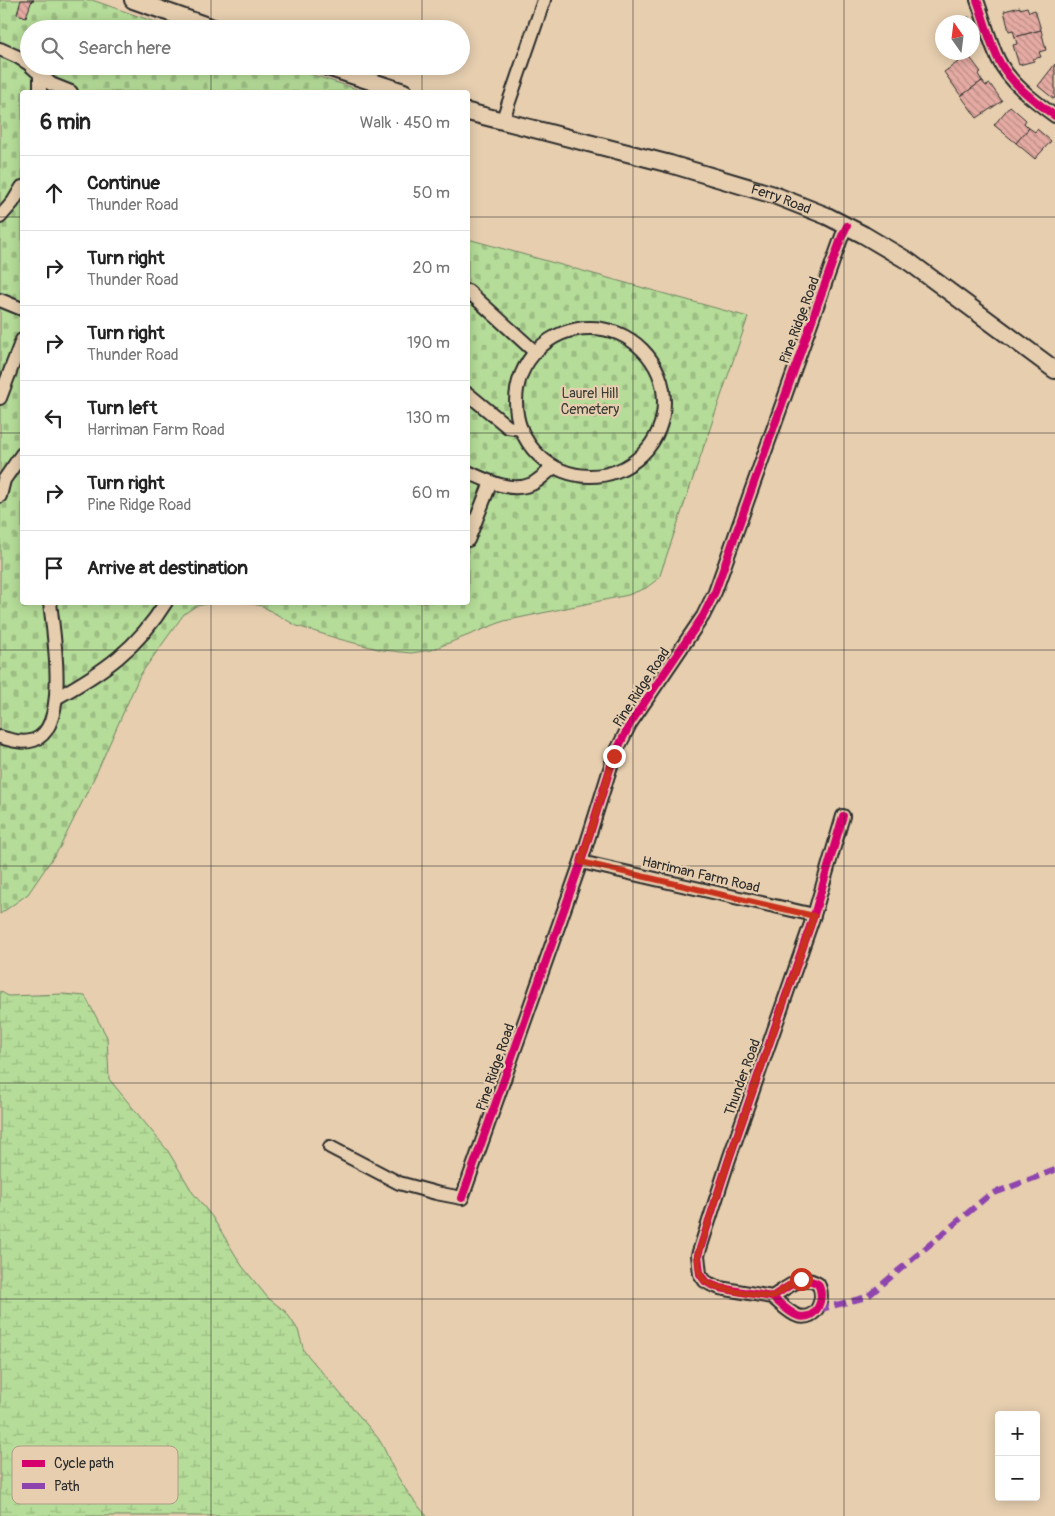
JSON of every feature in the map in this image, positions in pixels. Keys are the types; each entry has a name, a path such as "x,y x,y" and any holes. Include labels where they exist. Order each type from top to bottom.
{"main road":[{"path":"133,0 154,3 195,20"},
{"path":"352,75 398,90"},
{"name":"Ferry Road","path":"470,113 670,164 720,179 801,206 848,226 908,261 1055,370"}],"street":[{"path":"502,122 544,0"},
{"path":"977,0 998,58 1007,74 1023,90 1055,116"},
{"path":"0,49 20,58"},
{"path":"40,76 40,90"},
{"path":"40,76 51,84 67,90"},
{"path":"0,217 20,190"},
{"name":"Pine Ridge Road","path":"330,1147 399,1183 462,1198 581,862 614,756 639,711 703,616 715,592 842,236 848,226"},
{"path":"470,293 535,352"},
{"path":"0,300 20,308"},
{"path":"591,328 614,332 635,344 648,356 657,372 663,394 662,418 658,429 646,450 628,465 612,472 594,476 570,473 554,467 531,448 521,429 517,415 516,392 523,369 535,352 546,342 567,332 591,328"},
{"path":"0,398 20,345"},
{"path":"470,396 508,427 521,429"},
{"path":"0,496 2,479 20,456"},
{"path":"470,473 505,486 524,486 538,480 554,467"},
{"path":"470,535 491,482"},
{"path":"0,737 24,742 38,738 46,730 56,698 57,664 50,605"},
{"path":"56,698 129,650 147,630 164,605"},
{"name":"Thunder Road","path":"772,1297 720,1288 710,1284 700,1274 698,1255 729,1159 814,916 843,816"},
{"name":"Harriman Farm Road","path":"581,862 814,916"}],"green space":[{"path":"0,0 92,0 149,20 20,20 20,75 313,75 360,90 20,90 20,605 202,605 196,606 184,614 140,675 96,774 60,847 28,894 0,914"},
{"name":"Laurel Hill Cemetery","path":"470,240 748,317 659,578 646,588 628,595 504,621 431,650 411,653 382,650 297,626 257,605 470,605"},
{"path":"0,991 8,996 63,994 85,996 107,1037 109,1079 168,1151 193,1193 213,1218 242,1266 268,1298 286,1312 298,1330 304,1351 378,1438 401,1482 427,1516 0,1516"}],"building":[{"path":"21,0 32,0 26,17 17,14"},
{"path":"1020,7 1020,9 1027,7 1029,12 1035,10 1041,30 1015,37 1013,30 1009,31 1004,11"},
{"path":"1041,30 1046,50 1039,52 1041,57 1033,59 1034,61 1019,65 1013,45 1017,44 1015,37"},
{"path":"961,60 972,60 981,72 978,74 982,81 961,96 944,72"},
{"path":"1055,64 1055,97 1054,99 1038,86"},
{"path":"982,81 986,86 990,84 1002,101 977,118 961,96"},
{"path":"1010,106 1026,120 1024,123 1029,128 1016,143 994,125"},
{"path":"1029,128 1035,132 1037,129 1051,141 1035,159 1016,143"}],"marked path":[{"path":"817,1310 867,1297 989,1195 1055,1170"}],"cycle path":[{"path":"977,0 998,59 1009,76 1055,116"},
{"path":"462,1198 581,862 614,756 630,724 703,616 715,592 847,226"},
{"path":"772,1297 791,1313 805,1317 815,1312 821,1296 818,1284 806,1280 794,1283 772,1297 720,1288 705,1281 700,1274 698,1255 729,1159 814,915 843,816"}],"route":[{"path":"614,756 581,862 814,916 729,1159 698,1255 700,1274 705,1281 720,1288 772,1297 801,1279"}]}
